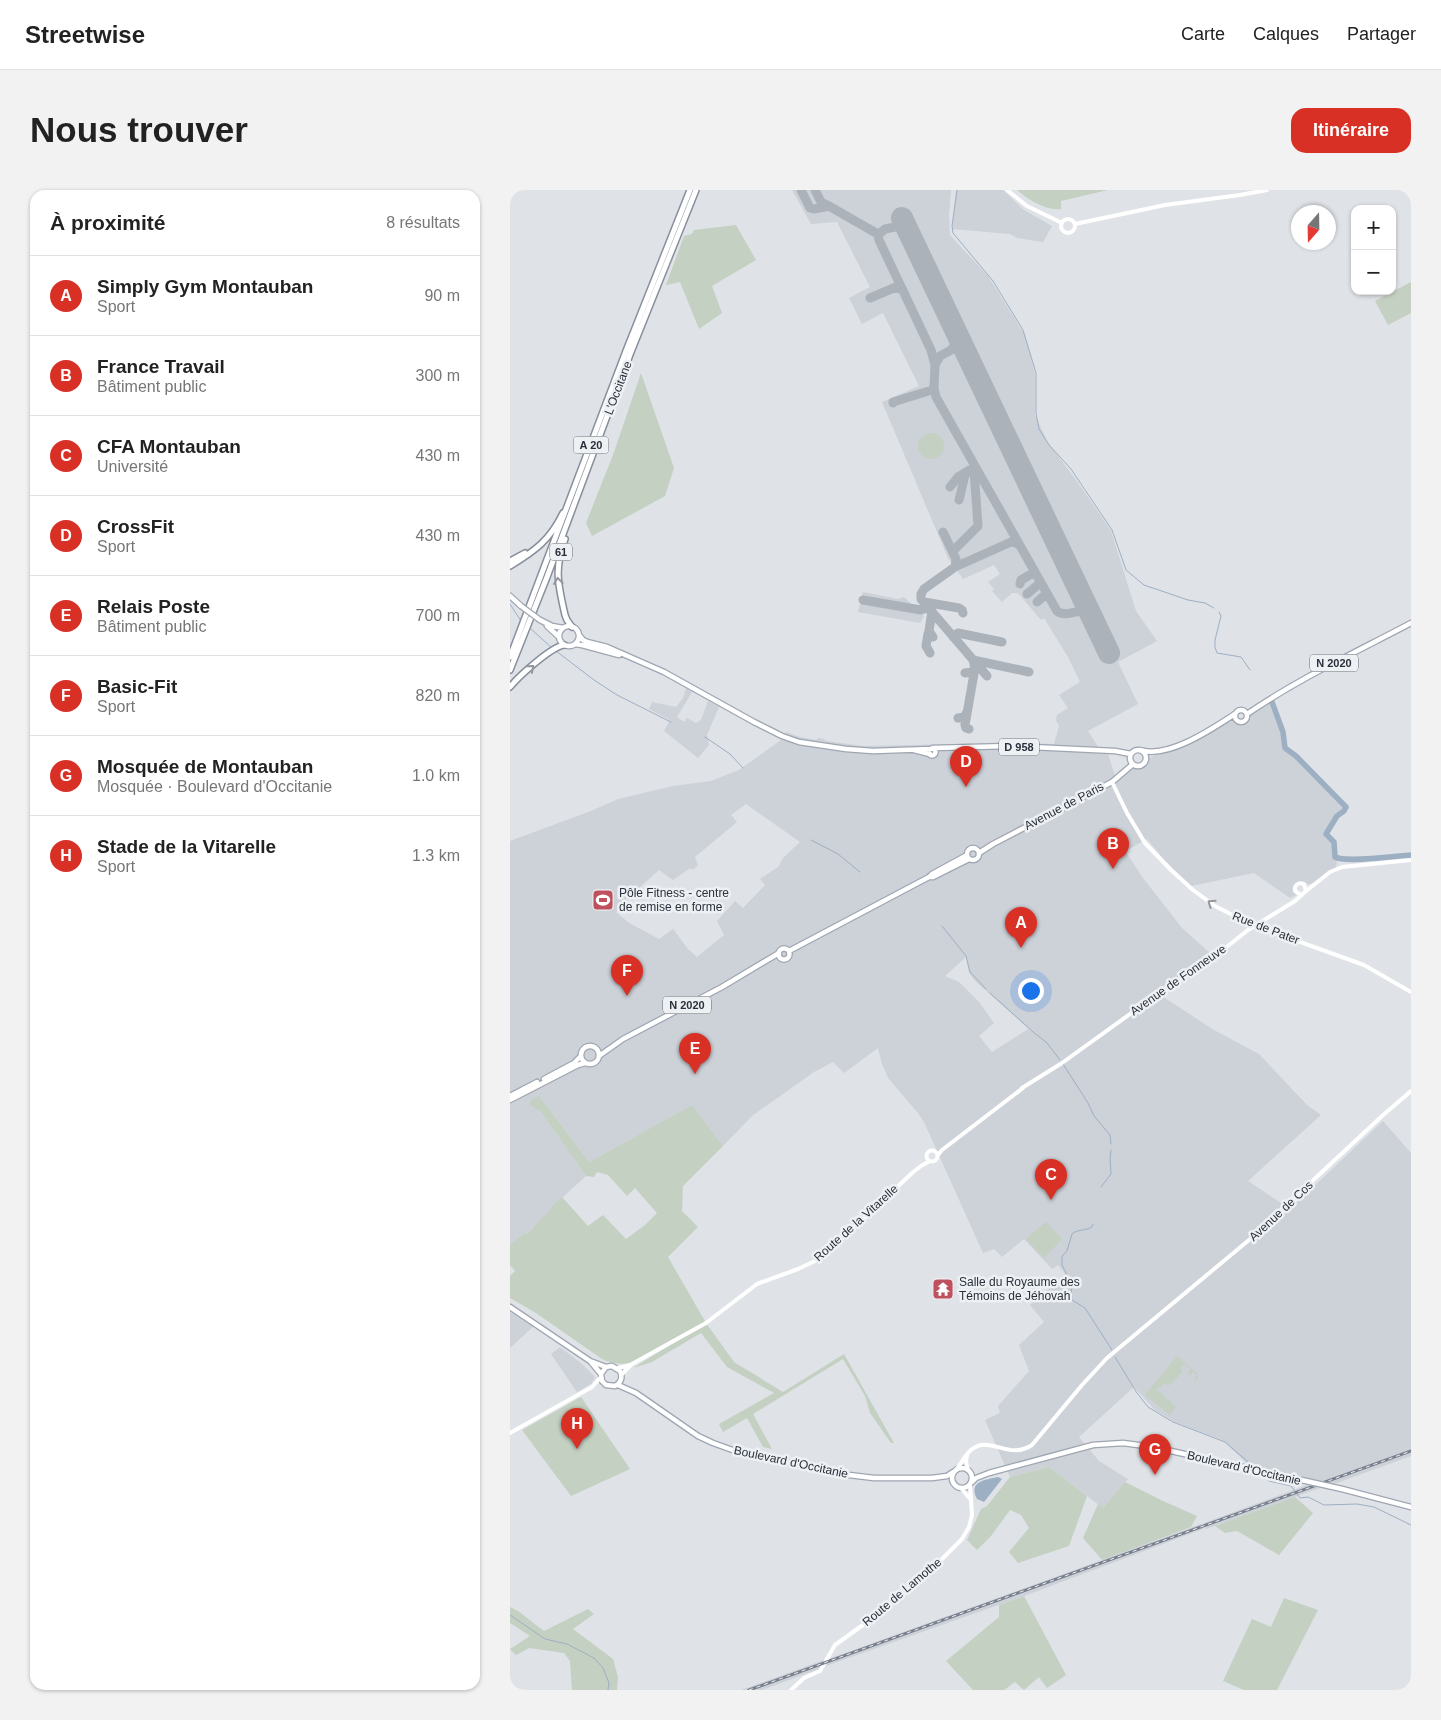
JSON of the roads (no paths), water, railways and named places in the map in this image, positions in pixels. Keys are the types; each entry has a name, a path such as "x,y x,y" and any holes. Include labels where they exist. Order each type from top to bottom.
{"highway":[{"name":"L'Occitane","path":"510,657 626,350 690,190"},
{"name":"L'Occitane","path":"510,670 631,352 696,190"},
{"name":"61","path":"510,566 535,550 554,530 583,465"},
{"name":"61","path":"572,627 565,615 558,585 558,567 584,477"},
{"name":"61","path":"510,561 534,547 554,530"},
{"path":"510,687 556,648 564,646"}],"main road":[{"path":"511,596 558,636 564,646 575,644 578,640 579,635 576,629 552,626 540,620"},
{"name":"N 2020","path":"1246,712 1411,623"},
{"path":"558,636 563,628"},
{"name":"D 958","path":"579,635 583,640 608,647 664,672 741,715 784,734 811,743 873,751 910,749 932,751 942,748 1010,746 1115,751 1130,754"},
{"name":"D 958","path":"575,644 633,659"},
{"path":"1160,752 1140,766 1132,765 1130,761 1130,754 1134,751 1140,750 1149,753 1173,748 1222,724 1239,710 1246,712 1247,718 1244,722 1237,720 1222,724"},
{"path":"1236,714 1237,720"},
{"path":"1140,750 1145,755 1146,760"},
{"name":"Avenue de Paris","path":"978,851 1112,782 1132,765"},
{"path":"969,850 978,851 976,859 972,860 968,857 969,850"},
{"path":"789,951 788,958 785,959 780,956 782,949 789,951 929,878 932,874 968,857"},
{"name":"N 2020","path":"596,1048 603,1048 623,1039 780,956"},
{"name":"N 2020","path":"599,1056 623,1039"},
{"path":"510,1096 574,1063 586,1047 592,1046 596,1048 599,1056 595,1063 590,1064 585,1062 581,1056"},
{"path":"510,1100 585,1062"},
{"path":"510,1307 590,1361 606,1367 618,1368 622,1376 618,1384 612,1386 604,1383 590,1361"},
{"path":"601,1376 606,1367"},
{"name":"Boulevard d'Occitanie","path":"622,1376 636,1393"},
{"name":"Boulevard d'Occitanie","path":"618,1384 636,1393 698,1436 738,1452 849,1475 887,1478 932,1478 947,1476 955,1471"},
{"name":"Boulevard d'Occitanie","path":"971,1483 976,1478 989,1473 1093,1446 1123,1443 1153,1447 1411,1507"},
{"path":"962,1468 969,1470 972,1477 971,1483 961,1488 956,1487 952,1476 955,1471 962,1468"},
{"name":"Boulevard d'Occitanie","path":"969,1470 974,1473 989,1473"},
{"name":"Boulevard d'Occitanie","path":"932,1478 953,1483"}],"street":[{"path":"1007,190 1027,206 1062,223"},
{"path":"1062,223 1068,219 1075,224 1165,205 1267,190"},
{"path":"1062,223 1062,230 1068,233 1074,230 1075,224"},
{"name":"Rue de Pater","path":"1112,782 1127,813 1143,839 1170,870 1193,890 1221,910 1254,926 1364,965 1411,992"},
{"name":"Avenue de Fonneuve","path":"930,1161 936,1160 936,1154 1031,1080 1066,1059 1214,957 1254,926 1292,903 1330,872 1342,866 1411,860"},
{"name":"Avenue de Fonneuve","path":"1304,884 1319,882"},
{"path":"1292,903 1295,899 1294,888 1296,884 1304,884 1306,891"},
{"path":"1295,891 1301,895"},
{"name":"Avenue de Cos","path":"967,1455 975,1447 983,1445 1018,1451 1032,1445 1107,1358 1249,1240 1411,1091"},
{"path":"930,1161 926,1156 930,1151 936,1154"},
{"name":"Route de la Vitarelle","path":"921,1166 926,1156"},
{"name":"Route de la Vitarelle","path":"618,1368 632,1364 706,1323 757,1284 798,1269 815,1260 854,1228 921,1166 930,1161"},
{"name":"Route de la Vitarelle","path":"622,1376 632,1364"},
{"path":"592,1387 601,1376"},
{"path":"510,1433 592,1387 604,1383"},
{"path":"967,1455 966,1462 969,1470"},
{"path":"955,1471 967,1455"},
{"name":"Route de Lamothe","path":"791,1690 804,1678 820,1671 835,1645 889,1606 923,1577 962,1539 971,1521 971,1483"},
{"path":"961,1488 972,1502"}],"water":[{"path":"998,1477 1002,1479 984,1502 977,1499 975,1493 976,1485 979,1482"}],"waterway":[{"path":"957,190 952,226 953,233 993,281 1023,330 1036,373 1036,413 1039,429 1049,445 1071,469 1112,530 1126,570 1144,585 1188,600 1205,603 1214,608"},
{"path":"510,604 521,621"},
{"path":"1219,612 1221,616 1215,640 1217,653 1241,657 1250,670"},
{"path":"531,629 552,648"},
{"path":"556,651 617,695 671,722"},
{"path":"1272,702 1283,732 1285,748 1296,756 1346,807 1337,816 1326,834 1334,842 1335,857 1341,859 1360,859 1411,855"},
{"path":"705,737 730,754 743,768"},
{"path":"811,840 838,854 860,872"},
{"path":"942,926 966,956 970,972 986,989"},
{"path":"990,993 1047,1043 1060,1060"},
{"path":"1063,1064 1088,1103 1094,1116 1110,1135 1111,1144"},
{"path":"1101,1187 1111,1174 1111,1150"},
{"path":"1069,1279 1062,1265 1062,1256 1067,1251 1072,1234 1076,1231 1090,1228 1093,1224"},
{"path":"1071,1287 1072,1300 1085,1308 1112,1350"},
{"path":"1115,1357 1148,1407 1173,1422 1225,1442 1248,1462"},
{"path":"1264,1477 1269,1481 1291,1486 1300,1498 1308,1497 1324,1505 1357,1504 1374,1507 1411,1525"},
{"path":"510,1615 545,1639 567,1644 594,1658 603,1668 609,1683 608,1690"}],"railway":[{"path":"749,1690 1411,1451"}],"place":[{"name":"CrossFit","path":"966,787"},
{"name":"France Travail","path":"1113,869"},
{"name":"Pôle Fitness - centre de remise en forme","path":"603,900"},
{"name":"Simply Gym Montauban","path":"1021,948"},
{"name":"Basic-Fit","path":"627,996"},
{"name":"Relais Poste","path":"695,1074"},
{"name":"CFA Montauban","path":"1051,1200"},
{"name":"Salle du Royaume des Témoins de Jéhovah","path":"943,1289"},
{"name":"Stade de la Vitarelle","path":"577,1449"},
{"name":"Mosquée de Montauban","path":"1155,1475"}]}
